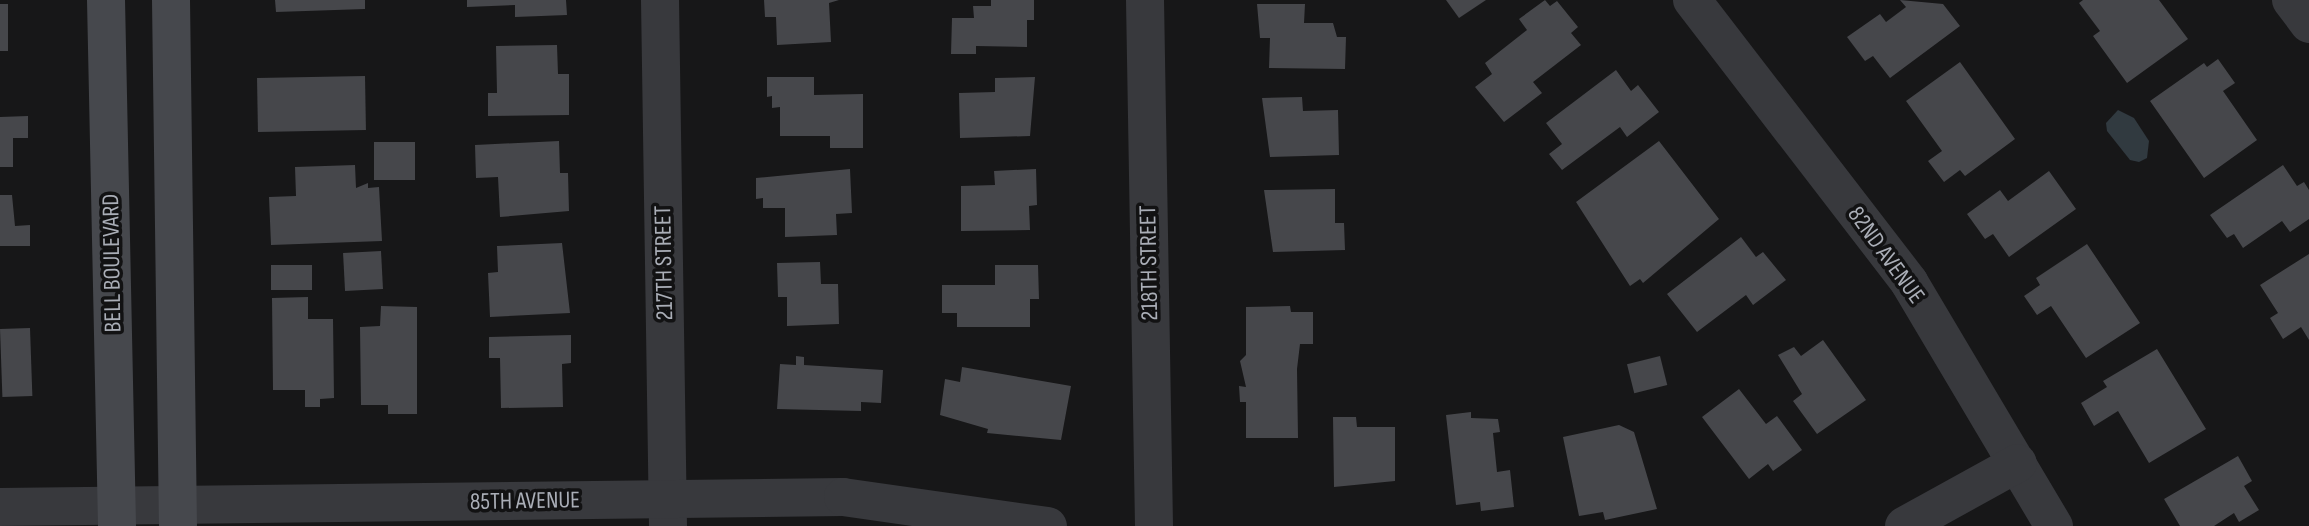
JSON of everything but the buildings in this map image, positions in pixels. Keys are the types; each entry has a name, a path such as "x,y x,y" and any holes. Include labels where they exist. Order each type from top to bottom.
{"street":[{"name":"BELL BOULEVARD","path":"106,0 117,516"},
{"path":"171,0 178,516"},
{"name":"217TH STREET","path":"660,0 667,512"},
{"name":"218TH STREET","path":"1144,0 1154,526"},
{"name":"82ND AVENUE","path":"1692,0 1909,282 2054,526"},
{"path":"2291,0 2309,24"},
{"path":"1904,526 2018,463"},
{"name":"85TH AVENUE","path":"0,508 117,516 667,512 843,497 1048,526"}],"shaded area":[{"path":"2118,110 2134,118 2149,141 2147,158 2139,162 2130,160 2107,131 2106,123"}]}
